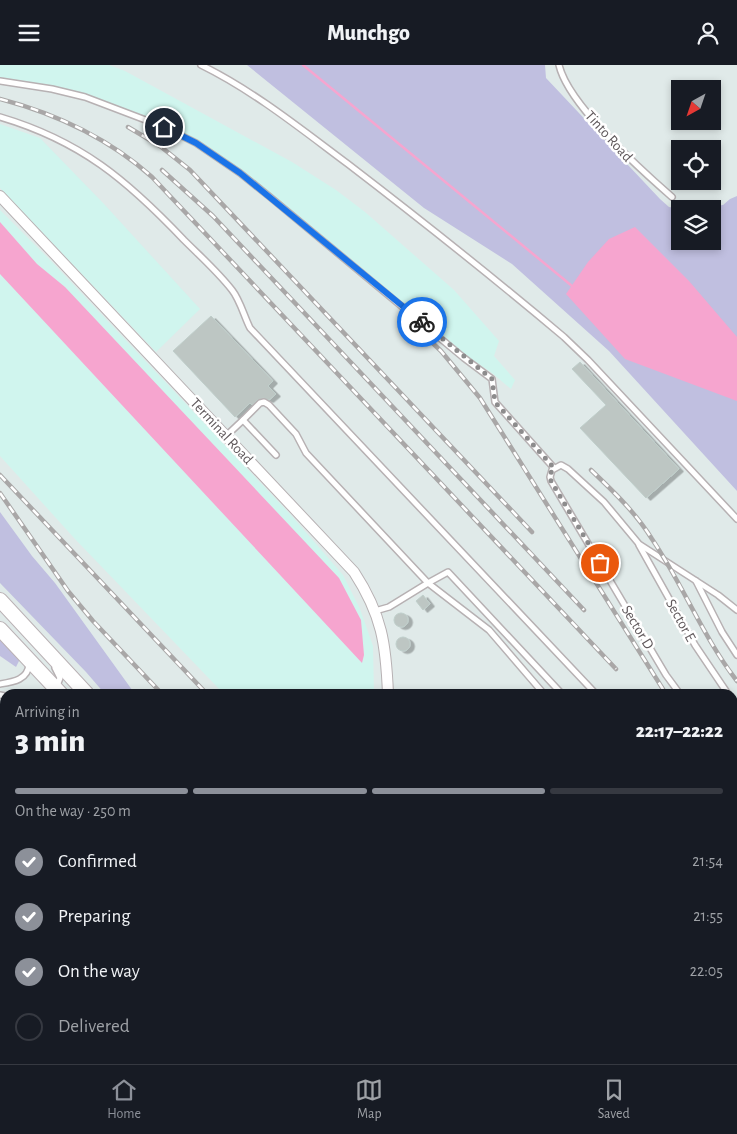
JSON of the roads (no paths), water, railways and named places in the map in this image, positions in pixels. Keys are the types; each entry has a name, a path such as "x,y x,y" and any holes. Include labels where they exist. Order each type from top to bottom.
{"main road":[{"path":"4,603 82,689"},
{"path":"0,629 53,689"}],"street":[{"name":"Terminal Road","path":"0,196 354,573 366,591 375,611 384,642 389,689"}],"lane":[{"path":"201,65 261,100 317,141 394,199 564,337 737,519"},
{"name":"Tinto Road","path":"559,65 564,79 601,128 639,168 672,197"},
{"path":"0,81 52,89 85,97 164,127 196,143 216,157 270,197 464,358 490,377 494,381 495,402 554,468 561,465 568,469 604,502 639,544 737,610"},
{"path":"0,117 46,133 76,149 101,164 142,196 233,291 250,328 591,689"},
{"path":"226,435 260,403 264,402 269,405 296,434 306,453 428,583 489,630 540,689"},
{"path":"243,420 276,455"},
{"name":"Sector D","path":"554,468 550,474 551,481 666,675 676,689"},
{"name":"Sector E","path":"639,544 695,645 725,689"},
{"path":"375,611 389,607 448,572 557,689"},
{"path":"695,580 722,632 737,655"},
{"path":"4,603 24,635 58,673 60,678 57,689"},
{"path":"0,684 18,680 26,673 29,665 24,654"}],"waterway":[{"path":"303,65 572,286"}],"railway":[{"path":"0,99 42,112 81,129 118,150 152,177 616,669"},
{"path":"128,127 160,146 190,170 532,532"},
{"path":"162,170 213,216 584,610"},
{"path":"404,316 441,351 480,398 663,689"},
{"path":"591,470 624,503 646,529 674,574 703,629 737,681"},
{"path":"0,475 202,689"},
{"path":"0,493 68,591 93,621 157,689"}]}
